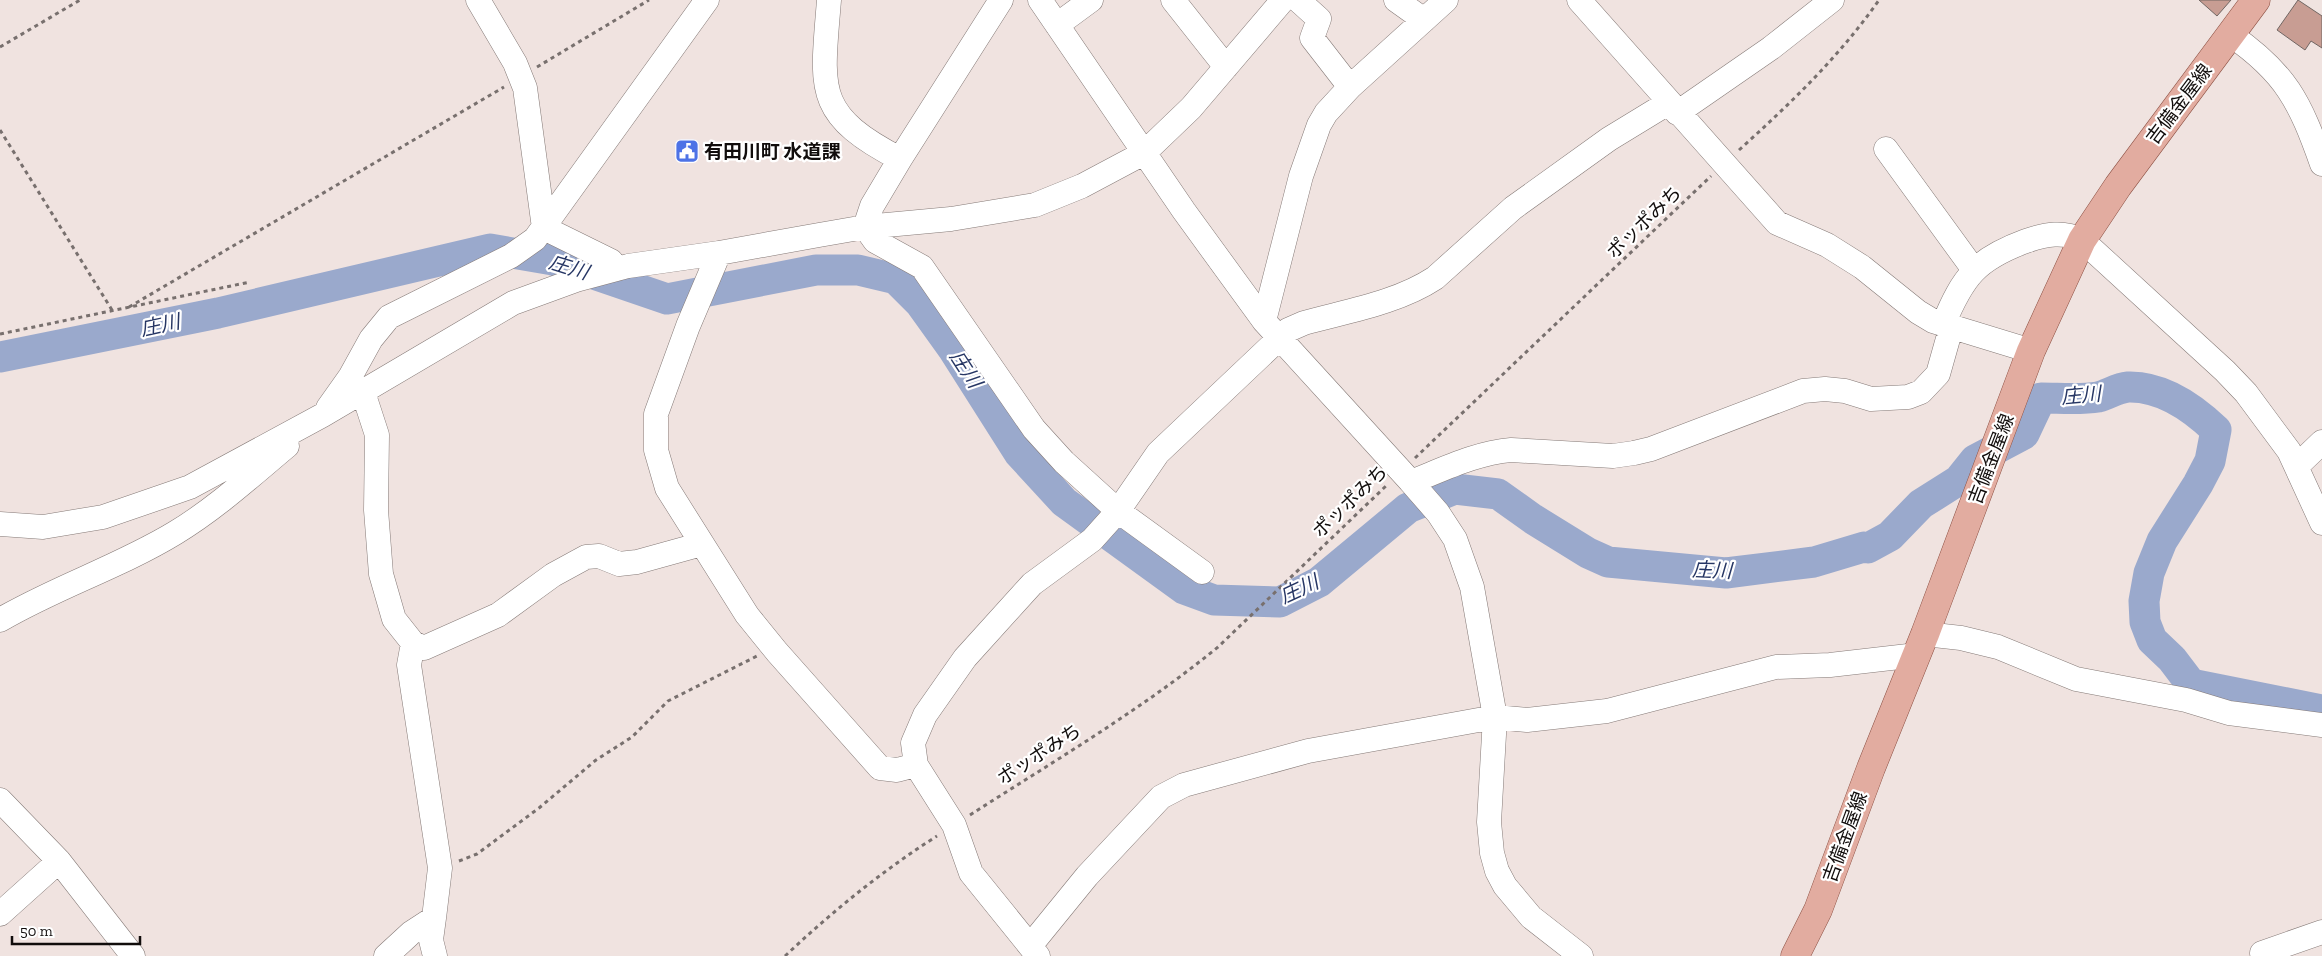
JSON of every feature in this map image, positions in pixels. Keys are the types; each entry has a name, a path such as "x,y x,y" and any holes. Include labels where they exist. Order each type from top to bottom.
{"main road":[{"name":"吉備金屋線","path":"1795,956 1818,910 1870,768 1921,644 2031,351 2082,240 2118,186 2256,0"}],"street":[{"path":"478,0 515,63 525,88 544,228"},
{"path":"0,620 23,607 119,563 175,533 244,482 322,415 346,383 371,338 388,317 528,246 544,228 707,0"},
{"path":"829,0 824,63 827,96 843,120 860,136 900,159"},
{"path":"865,227 872,206 900,159 1001,0"},
{"path":"1040,0 1144,153 1271,330 1438,513 1462,554 1477,614 1495,717 1489,822 1492,853 1497,871 1505,886 1531,917 1581,956"},
{"path":"1057,25 1091,0"},
{"path":"1173,0 1226,67"},
{"path":"1396,0 1424,20"},
{"path":"1446,0 1350,87 1326,113 1313,137 1271,330 1158,453 1118,511 1092,540 1032,584 965,658 925,715 913,743 916,765 954,825 971,873 1034,951 1087,876 1161,797 1184,785 1308,751 1495,717 1527,720 1607,711 1776,667 1830,665 1921,644 1961,638 1998,648 2076,679 2186,700 2229,713 2322,725"},
{"path":"1579,0 1672,108 1777,223 1826,245 1862,268 1918,312 1947,326 2031,351"},
{"path":"1271,330 1304,323 1405,295 1421,287 1435,278 1513,208 1609,139 1672,108 1771,48 1832,0"},
{"path":"0,524 43,527 103,517 190,487 363,392 513,303 576,280 618,268 719,253 865,227 951,219 1035,205 1082,186 1144,153 1191,108 1285,1 1319,19 1312,38 1350,87"},
{"path":"2231,35 2266,62 2289,89 2303,115 2322,164"},
{"path":"1886,150 1974,270"},
{"path":"865,227 875,240 922,267 1034,429 1064,462 1118,511 1202,572"},
{"path":"544,228 611,261 618,268"},
{"path":"1406,477 1495,451 1511,450 1613,456 1652,449 1803,391 1832,390 1871,399 1908,397 1921,392 1938,374 1947,326 1962,286 1974,270 1990,256 2040,236 2063,234 2082,240 2231,377 2279,436 2297,466 2320,514"},
{"path":"719,253 688,326 656,414 656,450 667,488 747,615 880,768 897,770 916,765"},
{"path":"363,392 377,435 376,510 382,574 394,619 414,643 424,648 498,615 553,576 586,557 599,556 619,564 637,562 702,544"},
{"path":"2297,466 2322,442"},
{"path":"160,497 178,497 187,505 187,519 175,533"},
{"path":"414,643 409,665 440,868 431,940 435,956"},
{"path":"0,800 59,861 133,956"},
{"path":"0,914 59,861"},
{"path":"386,956 411,933 434,918"},
{"path":"2262,953 2322,932"}],"path":[{"path":"0,47 80,0"},
{"path":"129,307 649,0"},
{"name":"ポッポみち","path":"785,956 852,896 889,868 1168,687 1218,647 1292,576 1406,477 1723,165 1818,75 1880,0"},
{"path":"0,130 112,310"},
{"path":"0,334 250,282"},
{"path":"440,868 477,854 539,808 596,760 632,737 668,701 774,648"}],"building":[{"path":"2199,0 2231,0 2217,16"},
{"path":"2298,0 2322,16 2322,48 2311,41 2305,50 2277,30"}],"waterway":[{"name":"庄川","path":"0,357 218,313 490,249 553,260 667,299 816,270 858,270 896,279 920,303 953,349 1019,453 1064,502 1184,589 1214,600 1280,602 1319,582 1408,508 1455,489 1498,494 1533,519 1588,553 1608,562 1726,573 1814,562 1864,547 1868,548 1890,536 1921,504 1959,480 1975,460 2024,434 2041,398 2091,398 2128,387 2141,388 2164,394 2187,406 2216,430 2210,461 2198,484 2162,541 2149,573 2144,601 2145,622 2152,640 2172,659 2191,684 2322,710"}],"place":[{"name":"有田川町 水道課","path":"687,151"}]}
